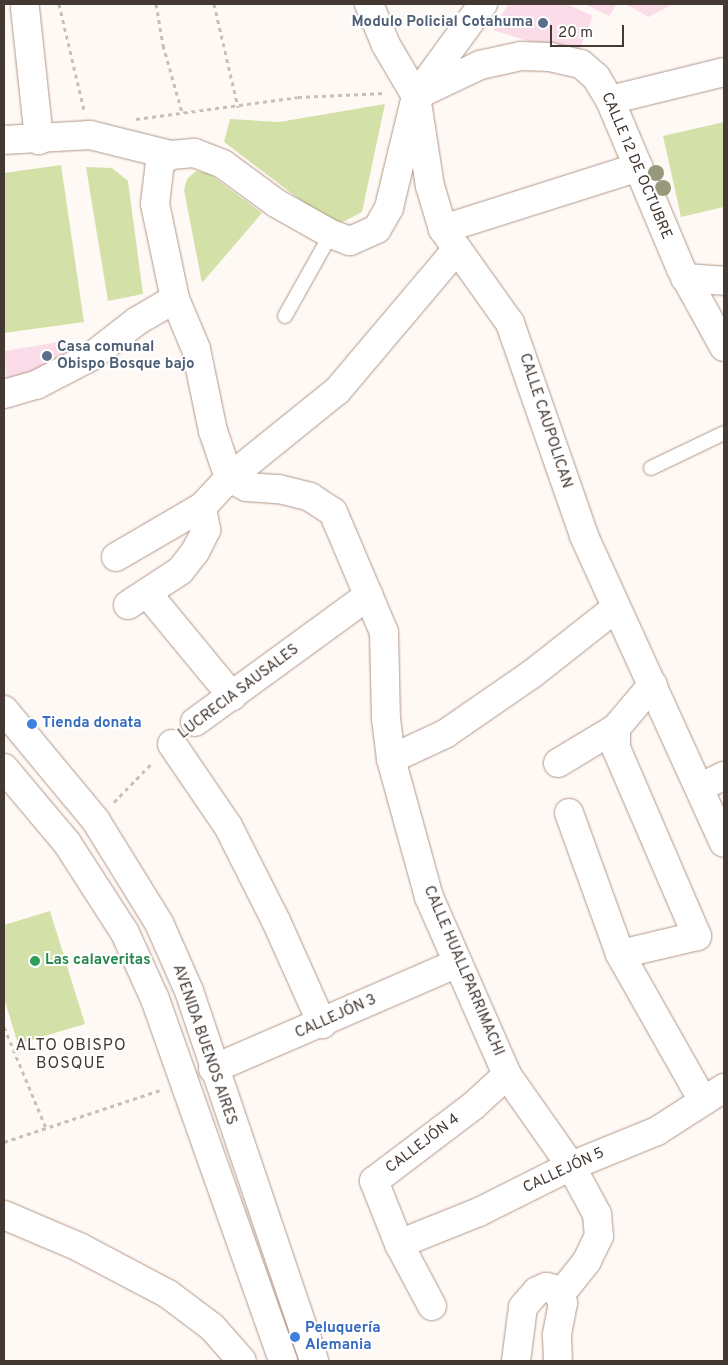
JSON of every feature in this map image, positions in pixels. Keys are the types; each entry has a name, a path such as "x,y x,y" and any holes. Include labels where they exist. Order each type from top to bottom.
{"street":[{"name":"CALLE CAUPOLICAN","path":"370,4 386,45 416,96 430,186 450,239 510,323 584,536 653,684 713,782 724,843"},
{"path":"4,140 39,140 90,134 171,155 206,155 223,164 276,204 331,234 350,241 378,229 389,208 416,96 483,4"},
{"path":"25,8 39,140"},
{"name":"CALLE 12 DE OCTUBRE","path":"416,96 480,65 521,56 550,57 581,64 596,77 610,100 685,278 724,347"},
{"path":"610,100 724,72"},
{"path":"171,155 160,162 155,204 175,299 196,349 213,431 229,478"},
{"path":"116,557 202,507 229,478 337,391 450,239 638,167"},
{"path":"685,278 724,281"},
{"path":"4,394 36,385 92,356 137,321 175,299"},
{"name":"CALLE HUALLPARRIMACHI","path":"229,478 247,487 279,489 310,497 333,512 384,632 386,718 391,759 429,898 507,1075 571,1166 597,1214 599,1236 586,1261 560,1295"},
{"path":"202,507 206,530 195,552 180,571 138,599 232,696"},
{"name":"LUCRECIA SAUSALES","path":"196,722 369,595"},
{"path":"391,759 445,734 532,674 616,608"},
{"path":"558,763 616,728 653,684"},
{"name":"AVENIDA BUENOS AIRES","path":"4,710 96,821 159,923 189,991 213,1070 314,1361"},
{"path":"616,728 616,748 697,936 620,954"},
{"path":"172,744 228,826 276,921 322,1024"},
{"name":"AVENIDA BUENOS AIRES","path":"4,768 67,843 125,933 155,999 283,1361"},
{"path":"569,813 620,954 714,1095"},
{"name":"CALLEJÓN 3","path":"213,1070 458,963"},
{"name":"CALLEJÓN 4","path":"432,1306 398,1244 374,1181 473,1106 507,1075"},
{"name":"CALLEJÓN 5","path":"398,1244 479,1212 571,1166 657,1131 714,1095"},
{"path":"4,1215 79,1247 168,1294 212,1327 242,1361"},
{"path":"516,1361 520,1319 528,1299 546,1287 555,1289 563,1303 557,1335 558,1361"}],"lane":[{"path":"285,316 331,234"},
{"path":"651,468 724,434"}],"path":[{"path":"59,4 90,134"},
{"path":"156,4 163,45 182,112"},
{"path":"214,4 238,107"},
{"path":"125,120 238,107 298,97 367,91 416,96"},
{"name":"LUCRECIA SAUSALES","path":"96,821 172,744"},
{"path":"4,1027 46,1128"},
{"path":"4,1142 183,1082"}],"green space":[{"path":"385,104 362,212 343,222 328,221 224,142 230,119 279,122"},
{"path":"724,122 724,207 681,217 663,136"},
{"path":"61,165 84,322 4,333 4,173"},
{"path":"86,167 112,168 128,181 143,294 108,301"},
{"path":"196,171 208,173 262,213 202,283 184,190 187,179"},
{"name":"Las calaveritas","path":"50,911 85,1024 18,1044 4,998 4,925"}],"building":[{"name":"Modulo Policial Cotahuma","path":"508,4 567,4 593,16 577,56 493,30"},
{"path":"584,4 617,4 609,16"},
{"path":"625,4 673,4 649,17"},
{"path":"65,341 72,358 7,386 4,351"}],"place":[{"name":"Modulo Policial Cotahuma","path":"543,23"},
{"name":"Casa comunal Obispo Bosque bajo","path":"47,356"},
{"name":"Tienda donata","path":"32,724"},
{"name":"Las calaveritas","path":"35,961"},
{"name":"Peluquería Alemania","path":"295,1337"}],"district":[{"name":"ALTO OBISPO BOSQUE","path":"71,1055"}]}
